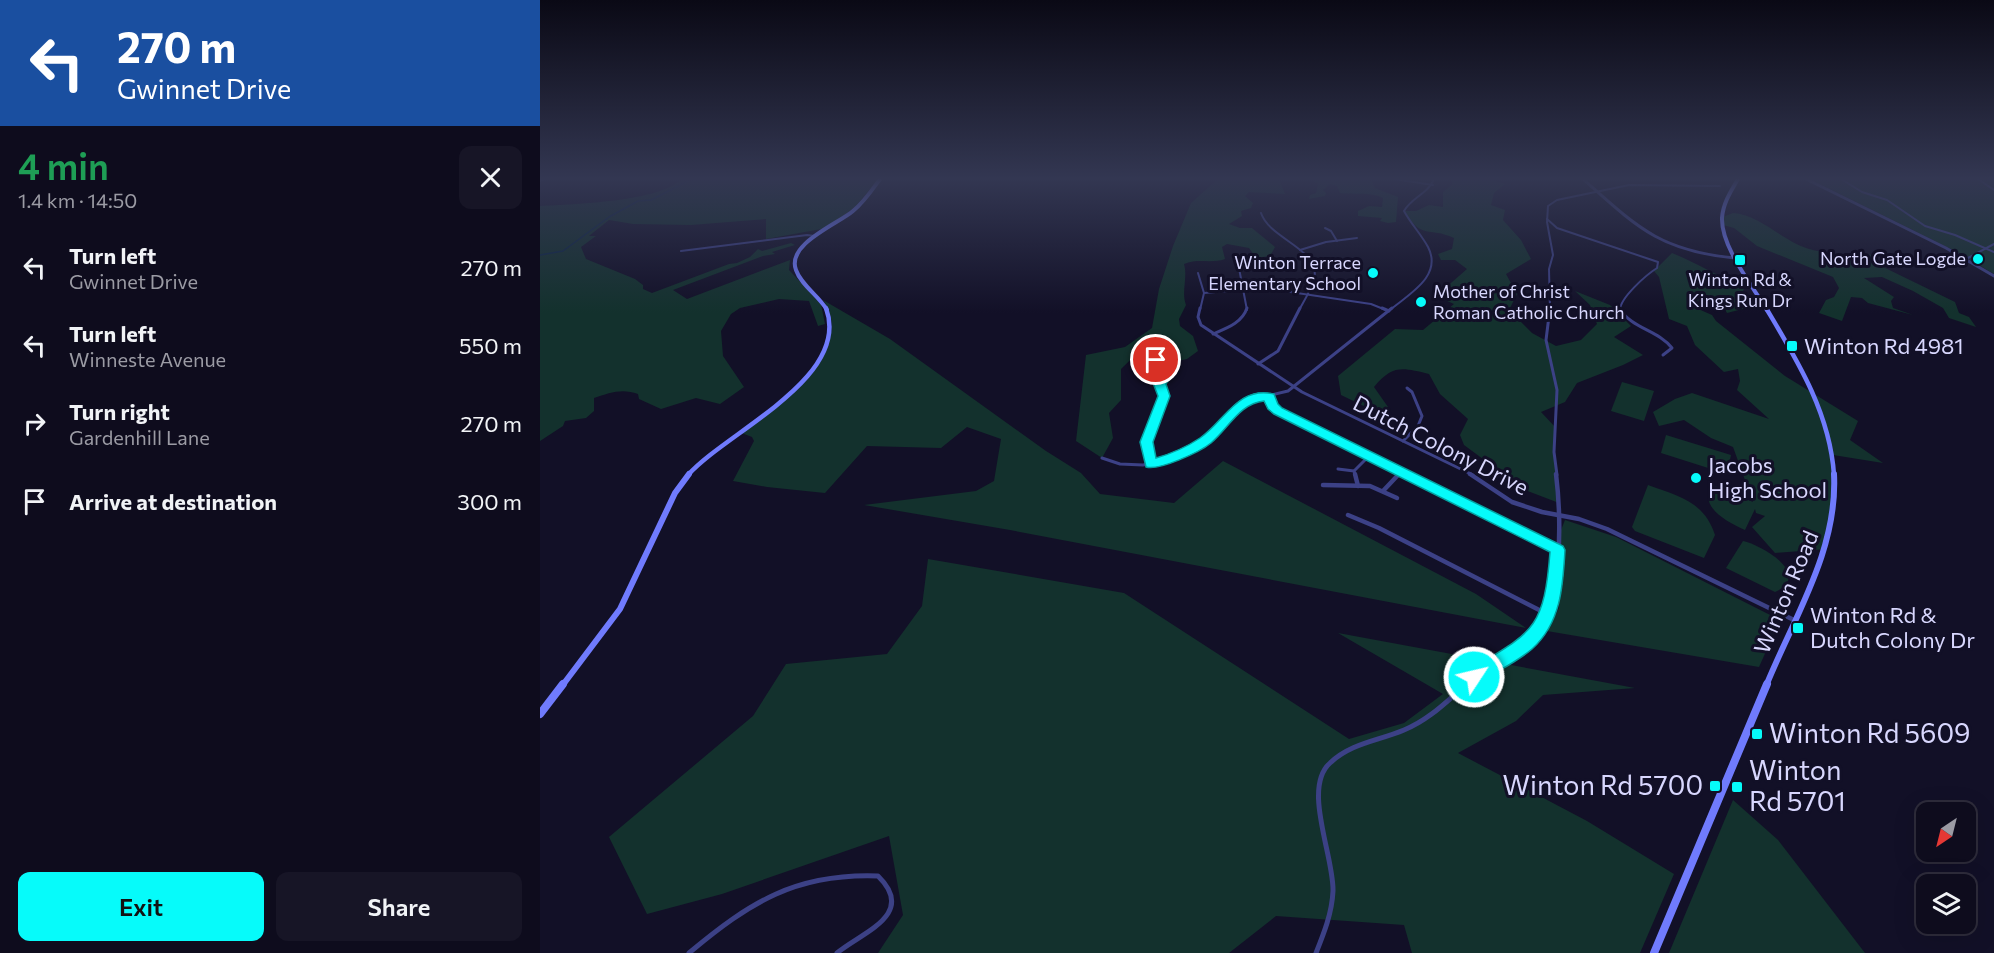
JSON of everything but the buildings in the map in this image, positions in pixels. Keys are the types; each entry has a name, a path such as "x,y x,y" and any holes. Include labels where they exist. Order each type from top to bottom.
{"main road":[{"path":"540,714 614,619 675,492 685,478 698,464 799,386 822,356 831,334 830,313 823,300 797,274 794,265 799,251 835,223"},
{"name":"Winton Road","path":"1654,953 1794,620 1821,565 1831,532 1835,502 1833,455 1826,424 1815,395 1735,258 1724,223"}],"street":[{"path":"1258,364 1278,351 1314,280 1315,269 1310,259 1265,223"},
{"path":"1102,458 1120,464 1151,464 1167,459 1205,441 1245,401 1282,394 1294,387 1421,285 1432,270 1431,252 1412,223"},
{"path":"1316,953 1328,922 1334,893 1332,868 1317,796 1319,779 1327,765 1346,749 1404,730 1425,719 1485,669 1533,638 1549,615 1557,573 1559,496 1554,452 1557,390 1546,339 1551,297 1549,269 1552,255 1548,223"},
{"path":"1552,223 1557,228 1658,262 1657,268 1641,281 1619,308 1629,320 1667,341 1672,348 1663,355"},
{"path":"1634,223 1660,241 1692,252 1735,258"},
{"path":"1895,223 1966,259 1994,276"},
{"path":"1921,223 1994,252"},
{"path":"1325,228 1331,231 1337,241"},
{"path":"681,251 807,235 816,236"},
{"path":"1300,250 1357,238"},
{"path":"1966,259 1994,244"},
{"path":"1213,334 1234,324 1245,314 1247,304 1239,280 1238,263"},
{"name":"Dutch Colony Drive","path":"1198,273 1204,293 1199,320 1213,334 1294,387 1471,474 1512,502 1607,529 1794,620"},
{"path":"1204,293 1263,288 1371,304 1389,311"},
{"path":"1159,383 1153,383 1148,375 1148,367 1155,363 1160,352"},
{"path":"1155,363 1160,367 1162,381 1159,383"},
{"path":"1151,464 1146,442 1164,396 1159,383"},
{"path":"1403,441 1418,426 1422,416 1412,392 1407,388"},
{"path":"1269,396 1275,409 1557,550"},
{"path":"1354,471 1369,456"},
{"path":"1338,469 1354,471"},
{"path":"1354,471 1358,486"},
{"path":"1383,491 1400,472"},
{"path":"1323,485 1370,486 1396,498"},
{"path":"1348,515 1378,526 1426,554 1523,599 1549,615"},
{"path":"689,953 734,916 788,887 849,873 878,876 890,888 891,894 890,905 883,921 865,936 851,942 837,953"}],"green space":[{"path":"540,223 605,223 589,236 596,236 581,247 586,259 635,279 643,285 643,289 652,293 737,263 750,257 758,249 762,251 791,243 795,245 673,290 687,299 790,260 789,270 821,304 825,324 818,326 809,301 779,299 740,308 731,314 721,331 723,356 744,387 720,404 696,398 661,409 639,399 638,394 626,391 610,393 594,398 594,411 586,418 565,421 563,426 540,441"},
{"path":"630,223 710,223 691,225"},
{"path":"766,223 833,223 827,228 766,239"},
{"path":"1182,223 1230,223 1240,228 1252,228 1275,247 1270,256 1256,258 1249,248 1227,244 1222,247 1225,259 1184,264 1186,305 1179,319 1180,326 1193,336 1198,351 1187,359 1178,361 1172,344 1155,336 1121,369 1121,400 1109,413 1113,438 1102,458 1076,441 1086,355 1125,347 1152,328 1159,289"},
{"path":"1414,223 1506,223 1521,240 1531,259 1506,274 1517,294 1509,310 1532,333 1556,346 1581,340 1597,324 1590,305 1575,291 1610,305 1631,326 1614,337 1643,355 1577,383 1565,402 1541,412 1556,428 1554,452 1559,503 1525,490 1464,445 1460,435 1468,419 1440,394 1429,374 1405,369 1387,374 1374,387 1388,407 1376,412 1341,395 1338,376 1395,329 1423,330 1454,304 1436,296 1467,269 1455,260 1441,260 1438,254 1452,249 1454,238 1421,230"},
{"path":"1763,223 1809,249 1826,253 1878,257 1877,264 1955,302 1959,313 1969,317 1976,327 1949,318 1943,308 1882,277 1864,278 1894,297 1891,301 1893,308 1913,315 1868,303 1862,298 1851,297 1842,321 1819,313 1826,300 1834,297 1839,288 1833,277 1757,246 1734,228 1723,225"},
{"path":"1900,223 1994,223 1994,274 1959,253"},
{"path":"1672,253 1718,275 1746,284 1743,291 1754,306 1727,313 1718,300 1703,296 1696,308 1712,315 1716,321 1785,376 1858,421 1850,440 1883,463 1833,455 1835,471 1827,549 1775,553 1752,527 1765,516 1756,513 1755,509 1745,530 1716,513 1709,500 1708,492 1711,484 1753,502 1733,447 1711,438 1684,420 1659,426 1653,412 1675,399 1692,393 1769,419 1737,390 1740,381 1738,369 1724,372 1695,345 1687,326 1669,319 1659,277 1654,271"},
{"path":"823,300 890,339 1046,451 1081,473 1100,494 1174,503 1223,461 1476,594 1526,628 1010,530 864,505 976,491 994,481 1001,439 967,427 941,448 867,446 825,493 733,481 754,441 752,437 739,432 790,392 821,357 830,338 831,319"},
{"path":"1622,382 1654,391 1644,421 1611,411"},
{"path":"1666,435 1731,455 1727,474 1661,453"},
{"path":"1648,485 1689,501 1704,514 1715,535 1704,558 1635,531 1632,527"},
{"path":"1565,520 1616,537 1780,620 1759,667 1547,631 1559,608 1561,530"},
{"path":"1743,541 1771,554 1787,569 1789,577 1785,585 1775,592 1726,568"},
{"path":"928,559 1124,593 1349,739 1404,723 1443,694 1338,633 1635,688 1543,695 1516,721 1458,753 1587,821 1674,874 1640,953 1412,953 1404,925 1276,916 1229,953 878,953 903,915 889,836 722,894 647,914 609,837 753,716 786,664 887,654 922,606"},
{"path":"1733,800 1778,840 1865,953 1669,953"}],"waterway":[{"path":"540,255 563,251 600,223"}],"place":[{"name":"North Gate Logde","path":"1978,259"},
{"name":"Winton Rd & Kings Run Dr","path":"1740,260"},
{"name":"Winton Terrace Elementary School","path":"1373,273"},
{"name":"Mother of Christ Roman Catholic Church","path":"1421,302"},
{"name":"Winton Rd 4981","path":"1792,346"},
{"name":"Jacobs High School","path":"1696,478"},
{"name":"Winton Rd & Dutch Colony Dr","path":"1798,628"},
{"name":"Winton Rd 5609","path":"1757,734"},
{"name":"Winton Rd 5700","path":"1715,786"},
{"name":"Winton Rd 5701","path":"1737,787"}],"route":[{"path":"1156,360 1155,363 1160,367 1159,374 1162,381 1159,383 1164,396 1146,442 1151,464 1163,461 1205,441 1245,401 1269,396 1272,406 1278,411 1557,550 1554,591 1549,615 1544,623 1525,645 1499,659 1474,677"}]}
